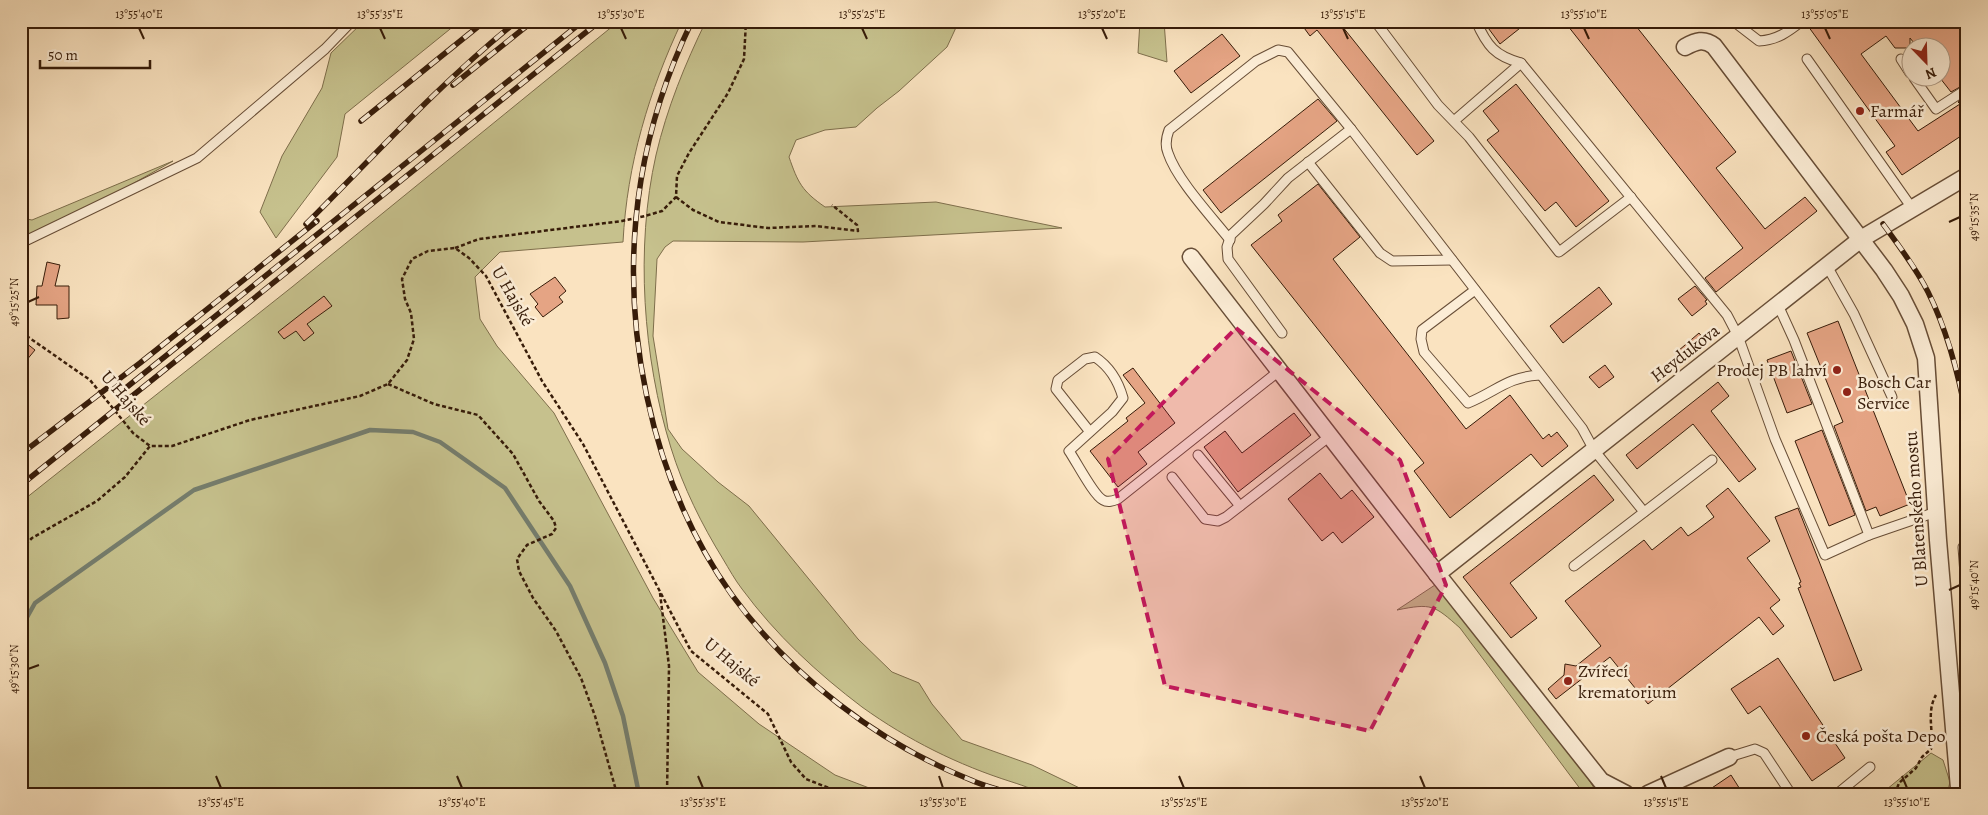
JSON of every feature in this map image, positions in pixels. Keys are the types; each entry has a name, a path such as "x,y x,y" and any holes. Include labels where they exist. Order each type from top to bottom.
{"street":[{"name":"U Blatenského mostu","path":"1685,47 1702,40 1714,46 1861,239 1901,296 1915,324 1926,358 1936,512 1959,788 1957,794"},
{"name":"Heydukova","path":"1437,574 1861,239 1967,176"},
{"path":"1191,257 1437,574 1602,781 1626,794"},
{"path":"1648,794 1729,758"}],"lane":[{"path":"21,243 197,158 325,49 352,21"},
{"path":"1376,21 1438,105 1469,137 1559,252 1631,197"},
{"path":"1476,21 1481,33 1496,53 1504,58 1521,63 1727,315 1738,336 1775,439 1825,554 1869,535 1936,512"},
{"path":"1733,21 1759,41 1771,40 1787,33 1802,21"},
{"path":"1230,240 1174,168 1167,151 1166,138 1169,130 1256,61 1278,50 1288,52 1351,129 1582,428 1594,450 1644,512"},
{"path":"1807,59 1912,208"},
{"path":"1454,121 1521,63"},
{"path":"1921,88 1936,109 1967,89"},
{"path":"1282,333 1228,259 1227,247 1231,235 1288,178 1351,129"},
{"path":"1308,162 1380,253 1392,261 1452,260"},
{"path":"1827,266 1854,314 1892,397"},
{"path":"1475,290 1422,330 1421,339 1424,352 1468,403 1507,381 1526,376 1540,375"},
{"path":"1778,305 1794,340 1869,535"},
{"path":"1090,432 1056,389 1058,380 1085,359 1095,356 1105,363 1119,382 1123,398 1112,412 1090,432 1069,451 1094,491 1103,500 1112,502 1279,371"},
{"path":"1172,477 1205,519 1218,521 1330,436"},
{"path":"1198,454 1240,506"},
{"path":"1574,566 1712,460"},
{"path":"1964,547 1967,600"},
{"path":"1729,758 1755,749 1764,753 1791,794"},
{"path":"1837,794 1870,767"}],"path":[{"path":"455,248 479,239 622,221 662,211 676,197 677,176 689,153 728,93 744,59 746,21"},
{"path":"676,197 693,210 719,222 768,228 816,226 858,230 857,224 832,206"},
{"name":"U Hajské","path":"21,332 90,380 133,434 150,446 172,446 250,420 360,396 388,384 407,360 414,338 411,313 405,299 402,279 412,259 428,251 455,248 469,258 486,276 542,381 583,444 691,651 768,714 791,762 806,779 844,794"},
{"path":"388,384 434,404 478,415 513,454 539,501 554,521 556,528 552,534 527,545 517,559 519,571 556,631 581,678 595,716 617,794"},
{"path":"21,549 40,534 97,501 125,477 150,446"},
{"path":"660,591 669,666 667,794"},
{"path":"1895,794 1899,783 1916,768 1922,757 1931,749 1932,704 1938,687"}],"highlighted area":[{"path":"1236,328 1400,460 1446,585 1370,731 1165,686 1108,459"}],"shaded area":[{"path":"364,21 460,21 345,114 337,157 276,238 260,212 282,156 322,88 331,53"},
{"path":"619,21 682,21 659,74 642,128 629,184 623,242 500,252 475,277 480,319 497,346 554,413 653,598 698,672 759,724 835,775 885,794 21,794 21,502 292,287"},
{"path":"706,21 959,21 947,47 856,127 825,130 796,140 789,157 795,174 806,191 825,207 936,202 1062,228 803,242 673,241 665,247 657,259 653,336 668,429 682,449 718,482 749,506 858,639 892,672 919,683 932,704 962,740 1032,765 1092,794 1051,794 972,768 915,741 879,719 829,681 783,638 737,582 700,519 676,463 661,413 648,340 644,265 649,191 656,155 677,86"},
{"path":"1140,21 1164,21 1167,62 1138,53"},
{"path":"173,161 21,247 21,218 32,220"},
{"path":"1438,583 1585,774 1598,794 1584,794 1460,628 1444,614 1432,608 1418,607 1397,610"},
{"path":"1931,753 1943,760 1950,782 1947,794 1881,794"}],"building":[{"path":"1299,21 1338,21 1434,141 1417,155 1317,30 1310,36"},
{"path":"1483,21 1529,21 1500,44"},
{"path":"1564,21 1632,21 1736,152 1716,168 1765,229 1805,197 1817,211 1716,292 1705,278 1743,248"},
{"path":"1814,21 1967,21 1967,83 1951,92 1948,88 1950,88 1950,38 1900,38 1900,48 1895,48 1886,36 1861,54 1918,131 1960,104 1958,102 1967,97 1967,132 1902,175 1886,152 1895,146 1808,26"},
{"path":"1222,34 1240,56 1191,93 1174,71"},
{"path":"1516,84 1609,201 1576,227 1556,202 1545,211 1487,140 1499,131 1483,111"},
{"path":"1318,99 1337,121 1221,213 1203,190"},
{"path":"1318,184 1360,237 1333,259 1466,429 1510,395 1543,439 1549,434 1551,437 1557,432 1568,446 1542,467 1531,454 1450,518 1414,471 1424,463 1251,245 1282,221 1278,215"},
{"path":"47,262 60,265 55,286 69,286 69,318 57,319 57,305 36,305 37,286 42,286"},
{"path":"555,277 566,291 559,297 563,302 543,317 535,307 538,304 530,294"},
{"path":"1695,286 1707,300 1705,301 1707,304 1692,316 1678,299"},
{"path":"1599,287 1612,304 1563,343 1550,326"},
{"path":"324,296 332,306 307,324 314,333 304,341 296,331 284,339 278,332"},
{"path":"1838,321 1910,504 1880,516 1876,507 1866,511 1834,426 1843,422 1807,333"},
{"path":"1699,333 1707,343 1685,360 1678,351"},
{"path":"21,339 35,350 21,367"},
{"path":"1791,351 1812,404 1787,413 1767,360"},
{"path":"1605,365 1614,377 1599,388 1589,377"},
{"path":"1133,368 1175,423 1138,452 1147,464 1118,487 1090,451 1128,421 1126,418 1145,403 1123,375"},
{"path":"1718,382 1729,396 1711,411 1756,469 1739,482 1693,424 1637,469 1626,455"},
{"path":"1294,413 1311,435 1238,492 1204,447 1225,431 1242,453"},
{"path":"1822,430 1855,515 1829,526 1795,441"},
{"path":"1320,473 1341,499 1352,490 1374,517 1342,543 1333,532 1322,541 1288,499"},
{"path":"1594,475 1614,500 1510,583 1537,618 1511,638 1463,577"},
{"path":"1728,488 1770,541 1747,558 1780,600 1770,608 1784,626 1773,635 1759,617 1648,704 1610,657 1556,699 1548,689 1564,675 1565,664 1576,666 1601,646 1565,601 1644,540 1652,550 1681,527 1688,536 1697,530 1714,517 1706,506"},
{"path":"1798,508 1862,670 1834,681 1798,588 1801,587 1799,583 1801,582 1775,517"},
{"name":"Česká pošta Depo","path":"1778,658 1845,758 1812,781 1760,706 1748,714 1731,689"},
{"path":"1731,775 1743,794 1703,794"}],"waterway":[{"path":"21,628 35,603 194,490 370,430 413,432 440,442 505,488 570,586 605,663 623,716 639,794"}],"railway":[{"path":"361,121 485,21"},
{"path":"306,224 435,94 517,21"},
{"path":"453,85 533,21"},
{"path":"117,395 583,21"},
{"path":"21,485 600,21"},
{"path":"692,21 675,59 649,139 641,180 635,233 634,287 638,342 647,396 661,449 680,501 703,550 732,595 755,625 809,679 870,727 903,747 936,765 986,786 1012,794"},
{"path":"21,454 140,363 317,221"},
{"path":"1883,224 1918,274 1935,307 1952,354 1967,420"},
{"path":"1965,236 1967,264"}],"place":[{"name":"Farmář","path":"1860,111"},
{"name":"Prodej PB lahví","path":"1837,370"},
{"name":"Bosch Car Service","path":"1847,392"},
{"name":"Zvířecí krematorium","path":"1568,681"},
{"name":"Česká pošta Depo","path":"1806,736"}]}
